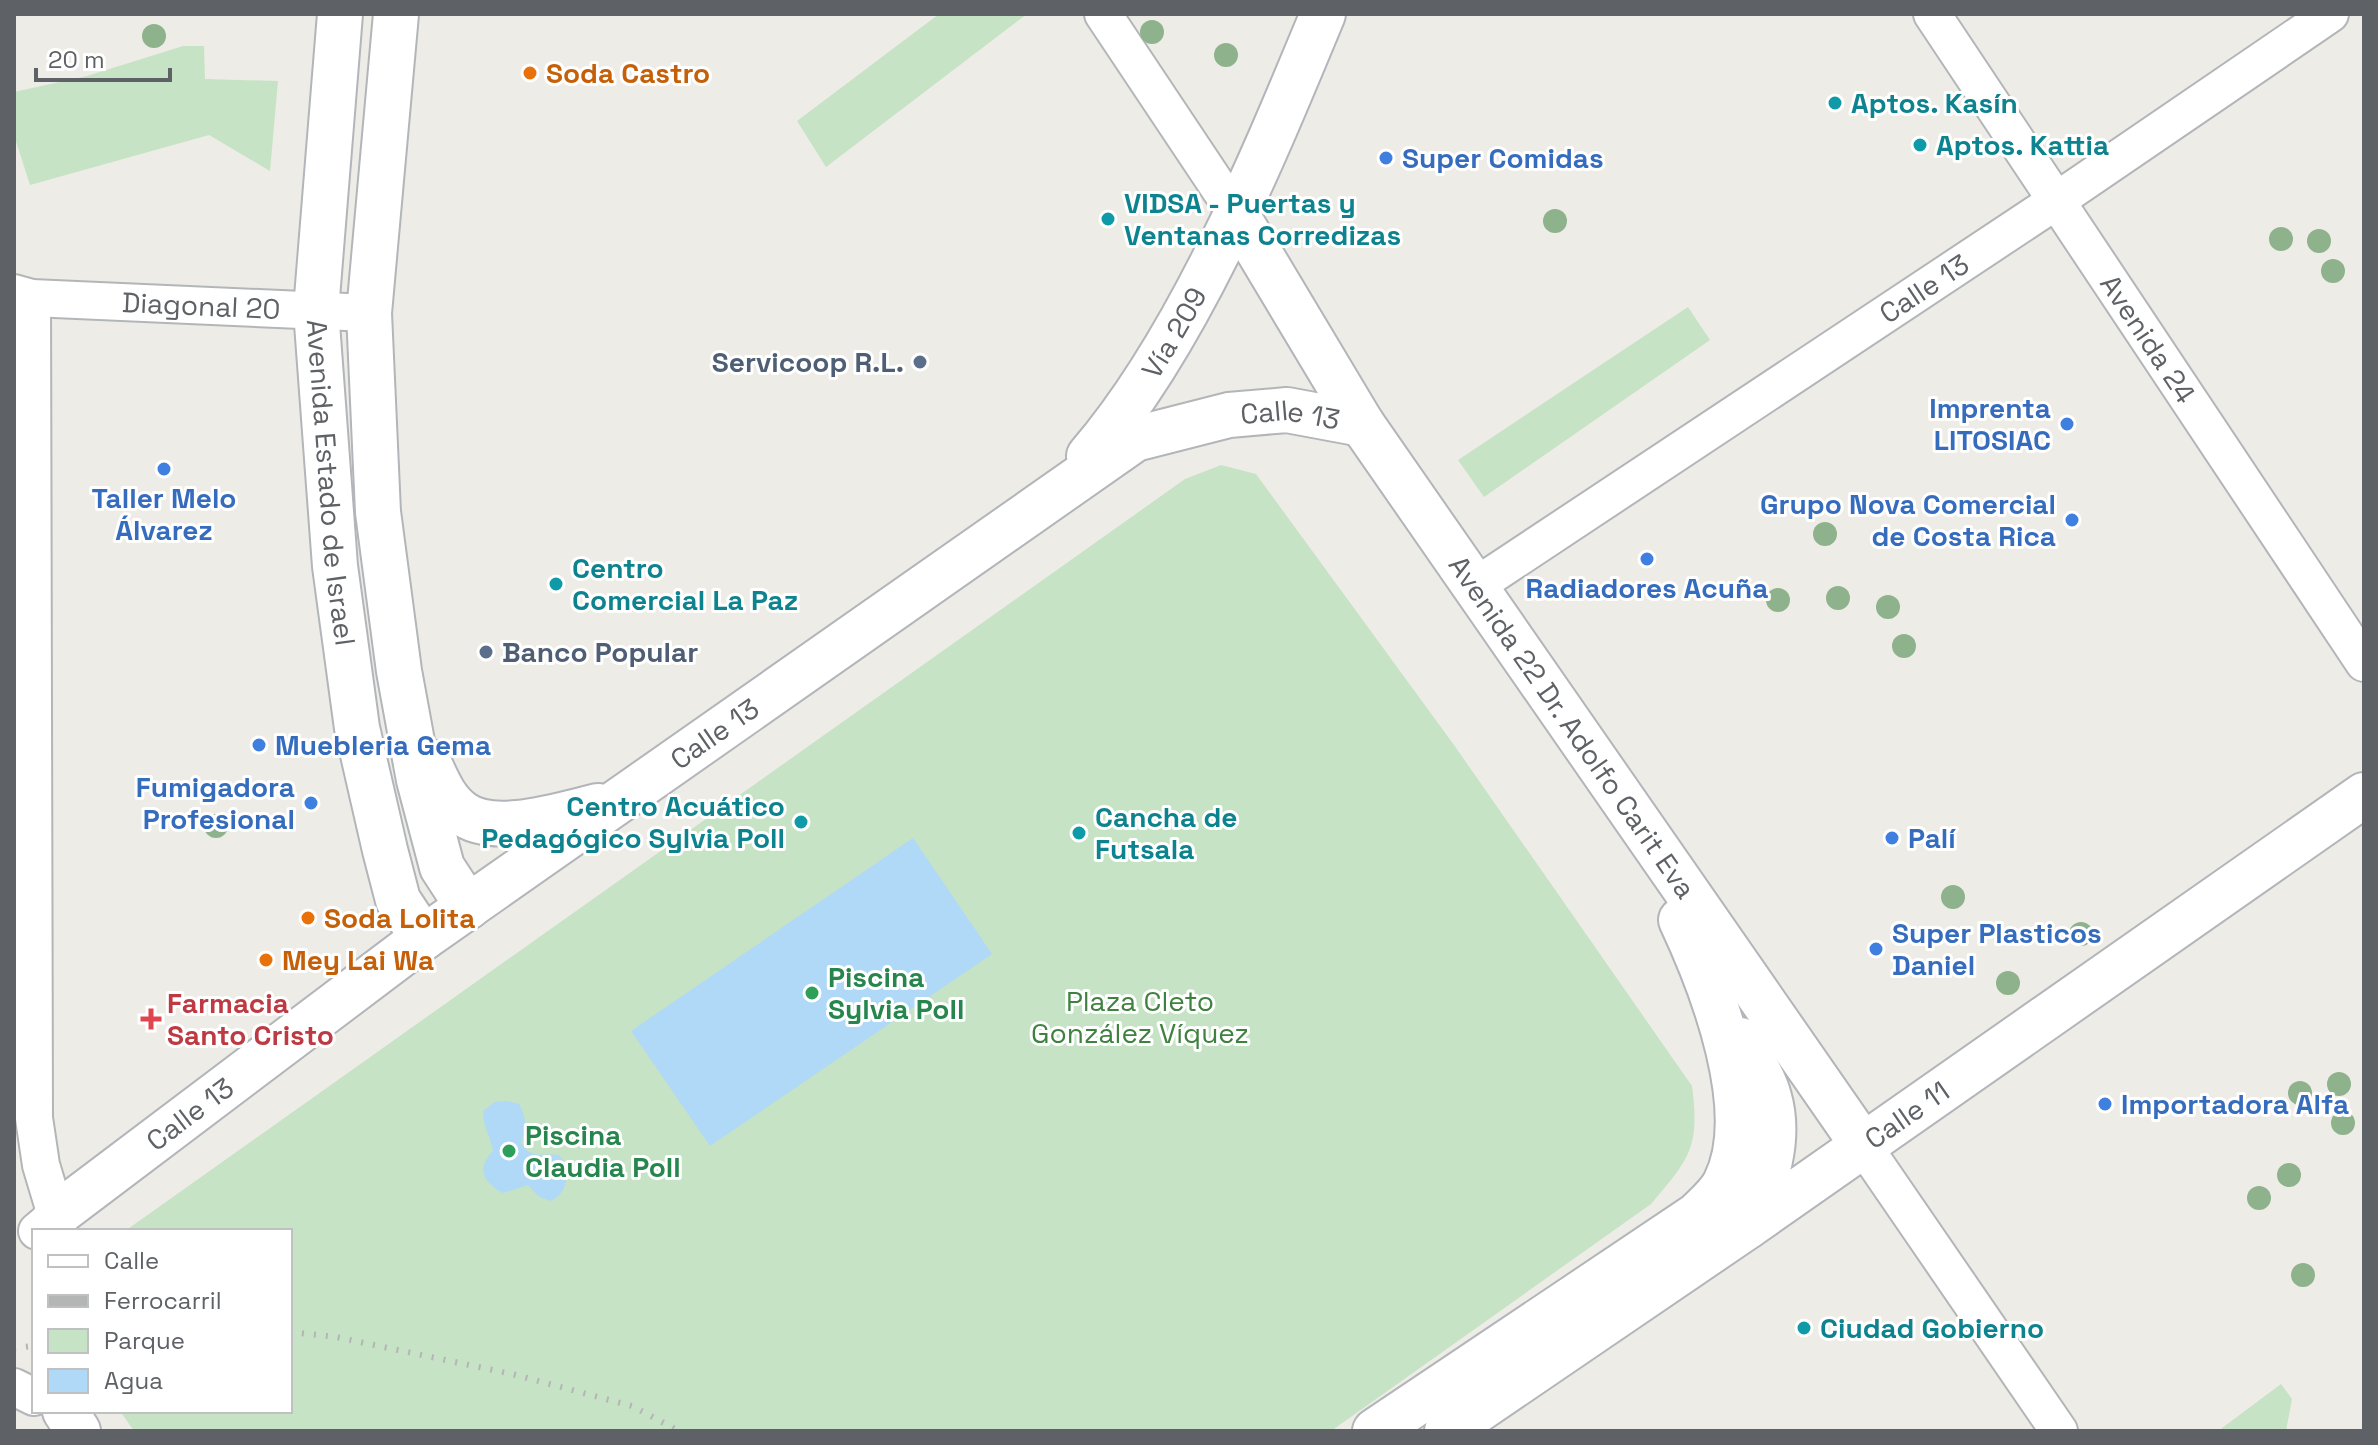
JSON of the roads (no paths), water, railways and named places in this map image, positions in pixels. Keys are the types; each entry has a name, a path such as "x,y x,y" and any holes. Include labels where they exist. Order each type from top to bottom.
{"main road":[{"name":"Avenida Estado de Israel","path":"340,14 316,310 335,566 357,728 398,900 423,938"},
{"name":"Avenida Estado de Israel","path":"396,14 369,313 378,512 399,671 419,780 442,867 468,907"},
{"name":"Vía 209","path":"1051,501 1104,439 1151,372 1235,212 1323,14"},
{"name":"Avenida 22 Dr. Adolfo Carit Eva","path":"1235,212 1362,424 1862,1144"},
{"name":"Calle 13","path":"45,1228 423,938 1051,501 1135,439 1229,415 1287,410 1362,424"},
{"path":"399,671 437,782 442,793 464,815 496,823 521,823 620,800"},
{"name":"Calle 11","path":"1447,1431 1748,1226 2364,795"},
{"path":"1629,809 1706,973 1769,1096 1774,1137 1767,1178 1748,1226"},
{"path":"1375,1431 1697,1215 1725,1184 1738,1142 1736,1092 1706,973"}],"street":[{"name":"Avenida 22 Dr. Adolfo Carit Eva","path":"1103,14 1235,212"},
{"name":"Avenida 24","path":"1932,14 2364,663"},
{"name":"Calle 13","path":"1474,587 2056,201 2330,14"},
{"name":"Diagonal 20","path":"23,296 369,313"},
{"path":"23,296 34,1118 45,1228"},
{"name":"Avenida 22 Dr. Adolfo Carit Eva","path":"1862,1144 2059,1431"},
{"name":"Calle 13","path":"14,1251 32,1238"},
{"path":"14,1387 32,1397"}],"water":[{"name":"Piscina Sylvia Poll","path":"913,838 992,954 710,1146 631,1031"},
{"name":"Piscina Claudia Poll","path":"495,1102 519,1104 524,1114 521,1142 524,1148 537,1154 559,1155 568,1167 562,1191 550,1201 538,1196 528,1185 503,1193 484,1175 483,1169 493,1151 483,1111"}],"railway":[{"path":"292,1332 336,1337 512,1374 632,1406 679,1431"},
{"path":"14,1348 32,1346"}],"place":[{"name":"Soda Castro","path":"530,73"},
{"name":"Aptos. Kasín","path":"1835,103"},
{"name":"Aptos. Kattia","path":"1920,145"},
{"name":"Super Comidas","path":"1386,158"},
{"name":"VIDSA - Puertas y Ventanas Corredizas","path":"1108,219"},
{"name":"Servicoop R.L.","path":"920,362"},
{"name":"Imprenta LITOSIAC","path":"2067,424"},
{"name":"Taller Melo Álvarez","path":"164,469"},
{"name":"Grupo Nova Comercial de Costa Rica","path":"2072,520"},
{"name":"Radiadores Acuña","path":"1647,559"},
{"name":"Centro Comercial La Paz","path":"556,584"},
{"name":"Banco Popular","path":"486,652"},
{"name":"Muebleria Gema","path":"259,745"},
{"name":"Fumigadora Profesional","path":"311,803"},
{"name":"Centro Acuático Pedagógico Sylvia Poll","path":"801,822"},
{"name":"Cancha de Futsala","path":"1079,833"},
{"name":"Palí","path":"1892,838"},
{"name":"Soda Lolita","path":"308,918"},
{"name":"Super Plasticos Daniel","path":"1876,949"},
{"name":"Mey Lai Wa","path":"266,960"},
{"name":"Piscina Sylvia Poll","path":"812,993"},
{"name":"Farmacia Santo Cristo","path":"151,1019"},
{"name":"Importadora Alfa","path":"2105,1104"},
{"name":"Piscina Claudia Poll","path":"509,1151"},
{"name":"Ciudad Gobierno","path":"1804,1328"}],"park label":[{"name":"Plaza Cleto González Víquez","path":"1140,1017"}]}
